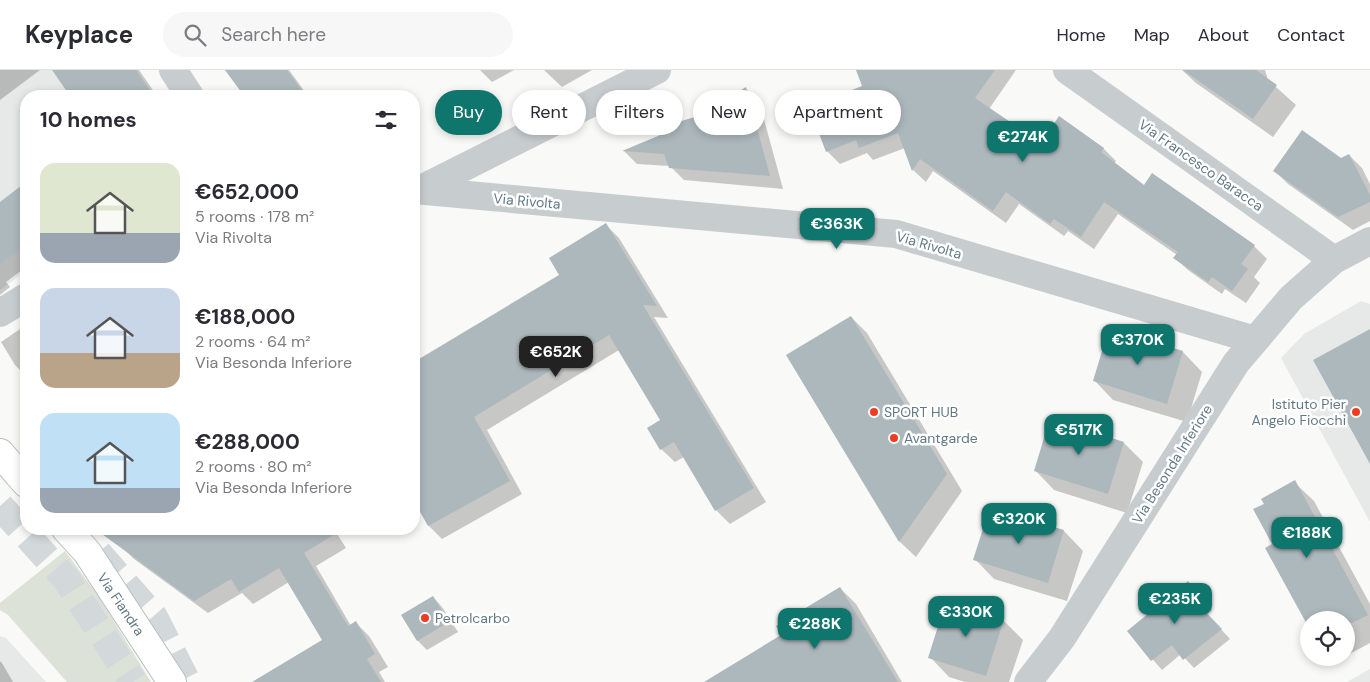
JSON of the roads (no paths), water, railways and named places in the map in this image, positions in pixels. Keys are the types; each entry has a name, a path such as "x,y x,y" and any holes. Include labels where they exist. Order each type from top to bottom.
{"street":[{"path":"173,70 186,90"},
{"path":"420,188 657,70"},
{"name":"Via Francesco Baracca","path":"1067,70 1334,260"},
{"name":"Via Rivolta","path":"420,190 896,234 1255,340"},
{"name":"Via Besonda Inferiore","path":"1028,682 1062,638 1236,363 1291,298 1334,260 1370,241"},
{"path":"0,313 20,301"},
{"path":"0,453 17,478"},
{"name":"Via Fiandra","path":"71,535 87,552 172,682"}],"tunnel":[{"path":"0,506 20,528"},
{"path":"26,535 66,579 133,682"},
{"path":"98,553 154,617 187,682"}],"place":[{"name":"SPORT HUB","path":"874,412"},
{"name":"Istituto Pier Angelo Fiocchi","path":"1356,412"},
{"name":"Avantgarde","path":"894,438"},
{"name":"Petrolcarbo","path":"425,618"}]}
